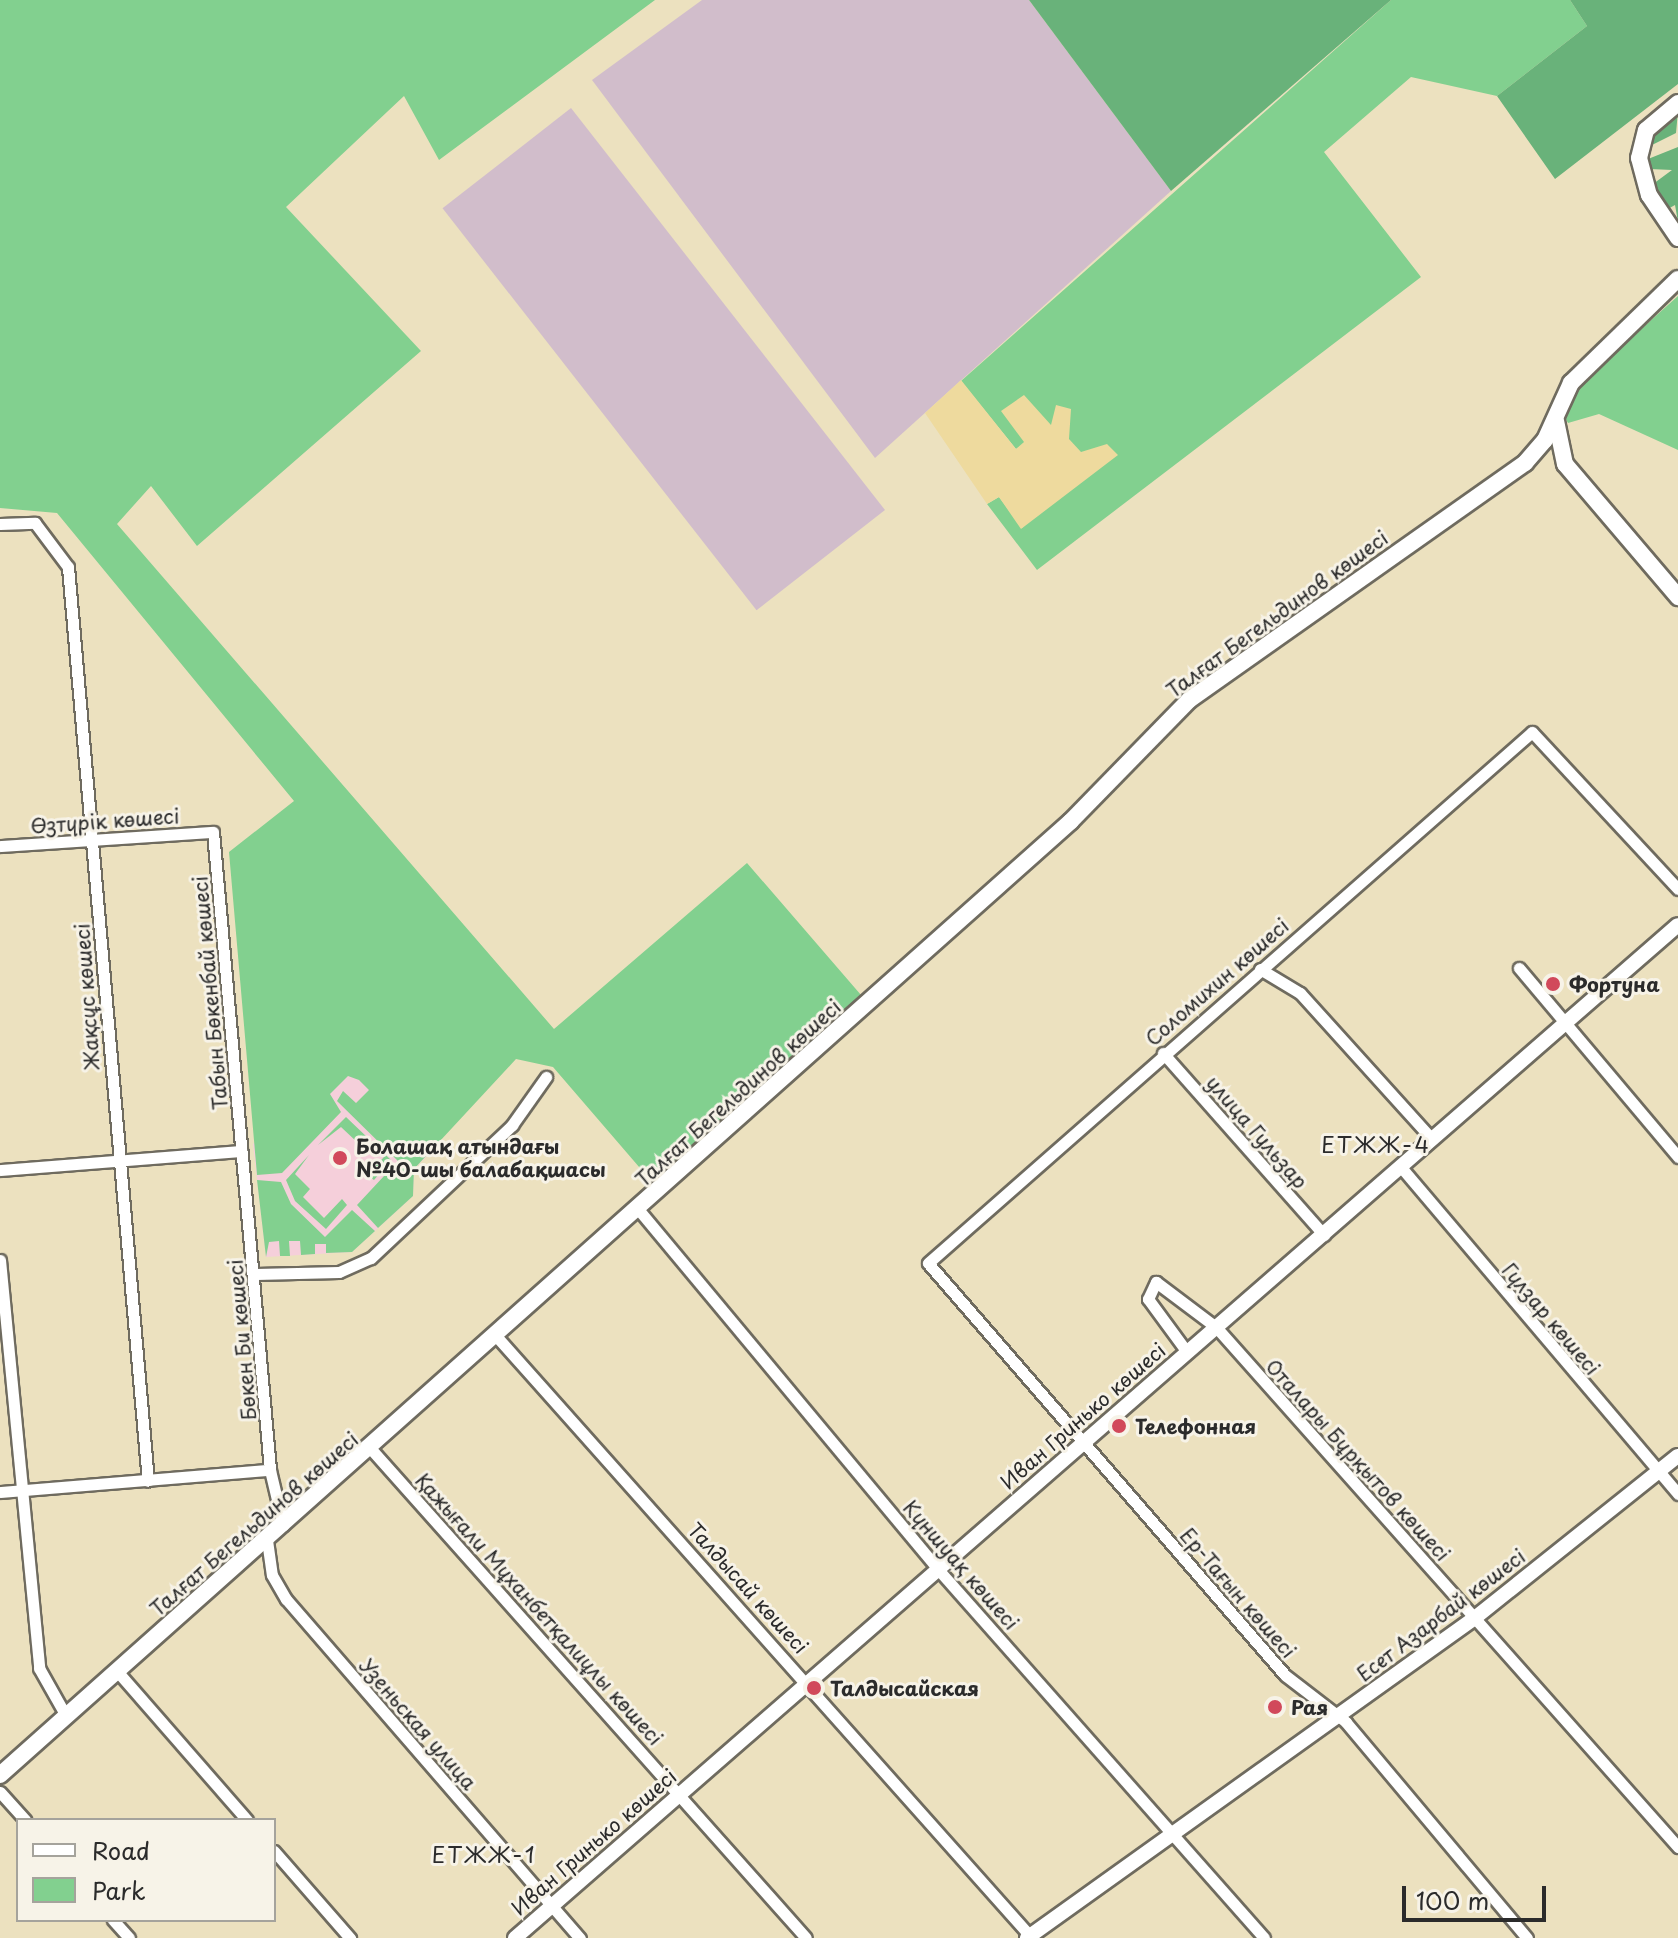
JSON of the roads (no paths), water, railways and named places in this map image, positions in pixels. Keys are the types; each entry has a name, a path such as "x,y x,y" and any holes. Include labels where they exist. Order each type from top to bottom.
{"main road":[{"path":"1677,236 1645,185 1639,149 1646,130 1678,103"},
{"path":"1521,466 1556,415 1579,373 1675,284"},
{"path":"1556,415 1560,455 1678,597"},
{"path":"1521,466 1548,460 1582,484"},
{"name":"Талғат Бегельдинов көшесі","path":"0,1775 497,1337 1071,821 1189,700 1521,466"}],"street":[{"name":"Жақсұс көшесі","path":"0,524 35,523 68,567 95,840 116,1162 148,1481"},
{"name":"Соломихин көшесі","path":"928,1263 1163,1053 1532,732 1678,889"},
{"name":"Өзтүрік көшесі","path":"0,846 213,832"},
{"name":"Табын Бөкенбай көшесі","path":"213,832 241,1151"},
{"name":"Иван Гринько көшесі","path":"515,1938 936,1567 1084,1443 1678,925"},
{"path":"1519,968 1678,1157"},
{"path":"1260,969 1300,993 1432,1139"},
{"name":"улица Гульзар","path":"1163,1053 1324,1235"},
{"path":"256,1274 339,1272 371,1258 512,1125 546,1077"},
{"path":"0,1170 241,1151"},
{"name":"Бөкен Би көшесі","path":"241,1151 256,1274 270,1470 283,1525"},
{"name":"Гүлзар көшесі","path":"1400,1166 1678,1494"},
{"name":"Күншуақ көшесі","path":"638,1209 936,1567 1264,1938"},
{"path":"0,1260 40,1673 66,1716"},
{"name":"Ер-Тағын көшесі","path":"928,1263 1285,1675 1340,1717 1527,1938"},
{"name":"Оталары Бұрқытов көшесі","path":"1187,1352 1151,1305 1148,1287 1165,1282 1216,1327 1678,1847"},
{"name":"Талдысай көшесі","path":"497,1337 807,1680 1030,1937"},
{"name":"Қажығали Мұханбетқалиұлы көшесі","path":"371,1449 806,1938"},
{"name":"Есет Азарбай көшесі","path":"1030,1937 1476,1617 1678,1456"},
{"path":"0,1492 270,1470"},
{"name":"Узеньская улица","path":"267,1540 278,1589 580,1938"},
{"path":"117,1671 245,1818"},
{"path":"0,1792 23,1818"},
{"path":"276,1853 350,1938"},
{"path":"115,1922 129,1938"}],"place":[{"name":"Фортуна","path":"1553,984"},
{"name":"Болашақ атындағы №40-шы балабақшасы","path":"340,1158"},
{"name":"Телефонная","path":"1119,1426"},
{"name":"Талдысайская","path":"814,1688"},
{"name":"Рая","path":"1275,1707"}],"district":[{"name":"ЕТЖЖ-4","path":"1376,1144"},
{"name":"ЕТЖЖ-1","path":"484,1854"}]}
